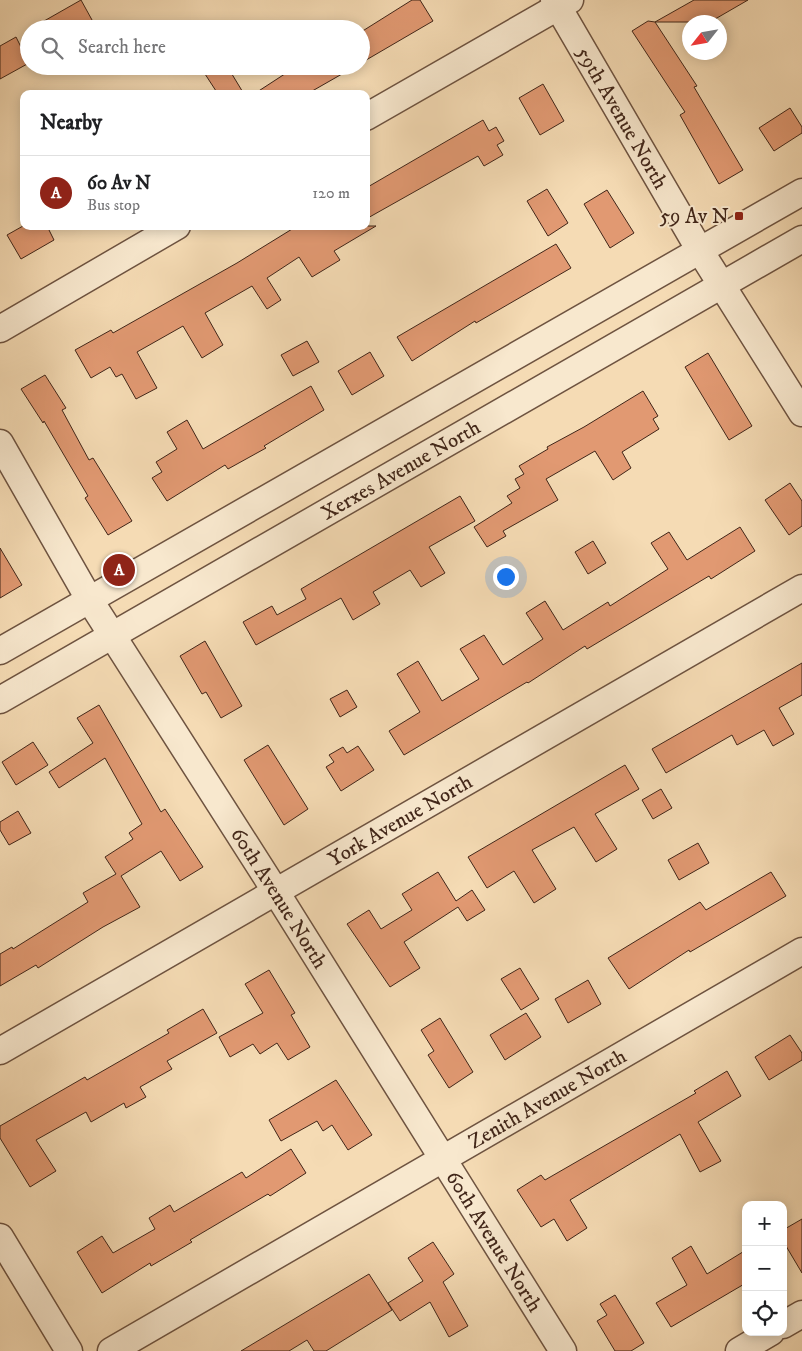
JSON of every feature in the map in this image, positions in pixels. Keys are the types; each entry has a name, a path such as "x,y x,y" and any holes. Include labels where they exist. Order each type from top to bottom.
{"street":[{"path":"370,115 560,2"},
{"name":"59th Avenue North","path":"560,2 699,249 802,413"},
{"name":"Xerxes Avenue North","path":"0,650 699,249 802,192"},
{"path":"0,329 170,230"},
{"name":"Xerxes Avenue North","path":"0,700 802,239"},
{"name":"60th Avenue North","path":"0,444 89,599 276,892 563,1351"},
{"name":"York Avenue North","path":"0,1051 802,588"},
{"name":"Zenith Avenue North","path":"111,1351 802,951"},
{"path":"0,1237 69,1351"},
{"path":"787,1323 802,1314"},
{"path":"738,1351 764,1336"}],"building":[{"path":"81,0 92,20 46,20"},
{"path":"412,0 420,0 433,21 370,58 370,26"},
{"path":"694,0 748,0 722,15 682,15 682,22 655,22"},
{"path":"648,21 655,22 697,86 694,87 743,170 719,184 680,115 685,112 632,31"},
{"path":"16,37 20,45 20,68 0,79 0,46"},
{"path":"206,75 232,75 242,90 215,90"},
{"path":"283,75 340,75 314,90 260,90"},
{"path":"543,84 564,121 540,135 519,98"},
{"path":"790,108 802,127 802,133 774,151 759,128"},
{"path":"483,120 489,131 496,127 504,141 497,145 503,155 484,166 478,156 370,217 370,186"},
{"path":"547,189 568,223 548,236 527,201"},
{"path":"607,190 634,233 610,248 584,204"},
{"path":"20,228 20,230 49,230 54,240 21,259 7,235"},
{"path":"291,230 369,230 334,251 340,260 312,277 299,257 267,278 281,300 267,309 252,286 205,313 223,345 202,358 183,326 137,352 157,388 136,399 122,374 116,377 110,367 91,378 75,350 111,330 113,333 237,263"},
{"path":"556,244 571,268 476,323 475,321 412,361 397,337"},
{"path":"307,341 319,362 293,376 281,355"},
{"path":"370,352 384,376 352,395 338,371"},
{"path":"708,353 752,426 729,440 685,367"},
{"path":"45,375 66,408 62,410 89,460 93,458 132,521 108,535 85,498 88,496 44,421 43,423 21,389"},
{"path":"311,386 324,410 264,446 266,448 228,469 225,465 167,501 152,478 162,472 156,462 177,449 167,432 187,420 203,449"},
{"path":"643,391 658,416 653,419 659,429 622,452 631,468 613,480 595,451 546,479 558,500 503,531 506,536 487,547 474,527 512,503 507,496 520,488 515,479 524,474 519,466 548,449 547,447"},
{"path":"790,483 802,501 802,526 789,535 765,500"},
{"path":"460,496 475,521 429,547 445,573 421,587 410,570 373,592 380,604 353,620 341,598 256,645 243,622 272,606 277,615 306,599 301,589"},
{"path":"740,527 755,551 711,579 709,576 587,649 585,646 528,683 404,755 389,731 420,712 397,674 418,661 442,701 479,679 460,649 484,635 503,665 543,639 526,613 545,601 563,630 608,602 610,606 668,569 651,543 669,532 687,560"},
{"path":"593,541 606,563 588,574 575,552"},
{"path":"0,548 22,585 0,598"},
{"path":"205,641 242,706 221,718 206,692 202,694 180,656"},
{"path":"802,663 802,695 779,708 794,734 773,746 764,730 737,745 732,735 666,773 652,749"},
{"path":"347,690 357,707 340,717 330,699"},
{"path":"99,705 161,812 165,809 203,867 180,881 161,851 121,876 140,907 103,927 38,968 36,965 0,986 0,954 12,947 13,949 88,902 83,893 116,874 105,857 133,839 129,833 142,824 105,758 59,788 49,772 93,743 77,718"},
{"path":"33,742 48,765 16,785 2,762"},
{"path":"268,745 308,809 284,825 244,760"},
{"path":"358,746 374,770 341,791 326,767 334,762 329,755 343,747 347,753"},
{"path":"625,765 639,789 595,814 617,849 596,862 574,827 532,850 556,889 534,903 514,871 487,888 468,857"},
{"path":"661,789 672,808 653,819 642,800"},
{"path":"18,811 31,833 9,845 0,830 0,822"},
{"path":"698,843 709,863 679,880 668,860"},
{"path":"438,872 456,901 472,890 485,910 467,921 458,907 404,942 420,968 390,987 347,924 369,910 381,929 412,910 402,894"},
{"path":"771,872 786,896 690,952 689,950 629,989 608,958 700,902 706,910"},
{"path":"520,968 539,999 521,1010 501,979"},
{"path":"269,970 295,1013 291,1015 310,1047 288,1060 277,1043 260,1054 253,1044 230,1057 219,1037 263,1013 245,984"},
{"path":"588,980 601,1004 568,1023 555,999"},
{"path":"203,1009 217,1033 167,1061 172,1069 140,1087 146,1097 126,1108 124,1103 91,1122 86,1112 36,1140 56,1171 30,1187 0,1138 0,1126 85,1077 87,1080 169,1033 167,1030"},
{"path":"526,1013 541,1037 505,1060 490,1035"},
{"path":"440,1018 473,1072 449,1088 428,1055 434,1051 421,1030"},
{"path":"790,1035 802,1053 802,1060 769,1080 755,1057"},
{"path":"727,1071 741,1096 698,1122 721,1161 700,1172 680,1134 570,1200 587,1228 567,1241 554,1219 541,1227 517,1190 541,1175 545,1180 696,1093 694,1091"},
{"path":"336,1080 372,1135 348,1150 332,1125 323,1131 317,1121 281,1141 269,1120"},
{"path":"291,1149 306,1173 270,1196 268,1194 190,1240 192,1242 151,1266 150,1263 102,1293 77,1252 102,1236 113,1253 155,1229 149,1218 170,1205 174,1212 242,1172 246,1178"},
{"path":"802,1219 802,1273 787,1248 787,1228"},
{"path":"433,1242 454,1274 443,1282 468,1326 449,1337 430,1302 400,1321 388,1303 423,1281 408,1258"},
{"path":"691,1246 707,1274 742,1252 742,1285 671,1327 656,1303 687,1285 672,1258"},
{"path":"369,1274 392,1310 326,1351 314,1351 307,1340 289,1351 241,1351"},
{"path":"615,1295 644,1343 631,1351 615,1351 597,1321 607,1315 600,1304"}],"place":[{"name":"59 Av N","path":"739,216"},
{"name":"60 Av N","path":"119,570"}]}
